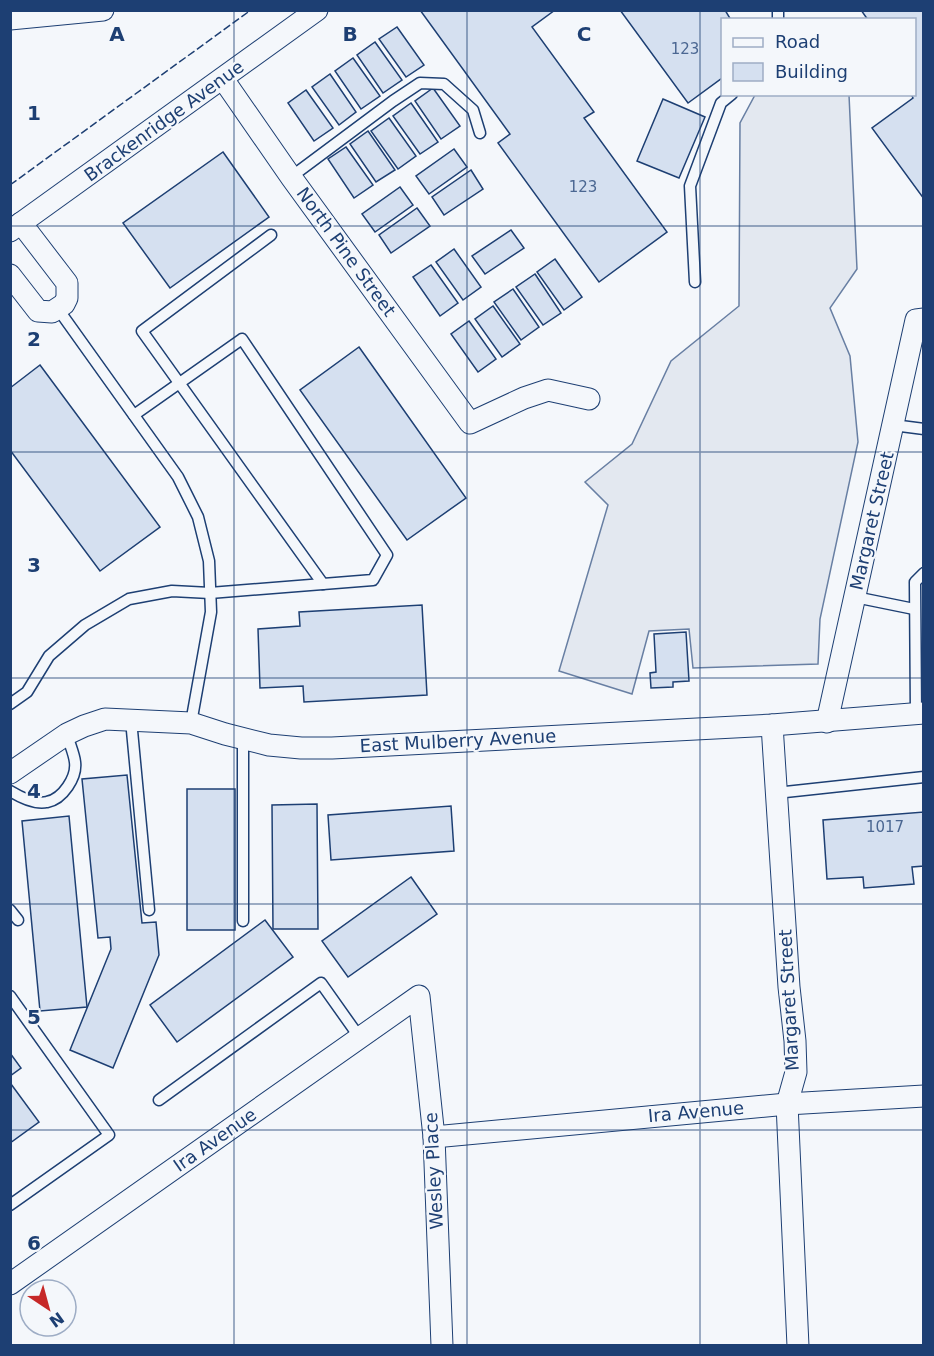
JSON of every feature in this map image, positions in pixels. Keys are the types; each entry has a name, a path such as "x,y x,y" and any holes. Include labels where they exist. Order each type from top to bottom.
{"street":[{"path":"10,19 15,10"},
{"path":"10,19 103,10"},
{"name":"Brackenridge Avenue","path":"16,227 317,10"},
{"name":"North Pine Street","path":"223,79 291,177 470,423 524,398 548,390 590,399"},
{"path":"10,276 38,311 51,312 58,309 67,298 67,283 16,227"},
{"name":"Margaret Street","path":"827,722 893,425 920,320"},
{"name":"East Mulberry Avenue","path":"10,773 67,735 105,719 191,723 270,745 332,748 827,722 920,714"},
{"name":"Margaret Street","path":"772,725 789,987 795,1041 796,1072 787,1104 798,1346"},
{"name":"Ira Avenue","path":"10,1284 419,996"},
{"name":"Wesley Place","path":"419,996 434,1137 442,1346"},
{"name":"Ira Avenue","path":"434,1137 787,1104 924,1096"}],"lane":[{"path":"291,177 420,83 444,84 473,110 480,133"},
{"path":"695,282 690,186 721,103 730,96"},
{"path":"271,235 142,331 323,584"},
{"path":"58,309 178,477 198,517 209,561 211,612 191,723"},
{"path":"10,704 27,692 49,656 85,625 129,599 172,591 210,593 374,580 387,555 242,339 134,415"},
{"path":"893,425 924,429"},
{"path":"920,714 914,609 915,582 924,573"},
{"path":"855,597 914,609"},
{"path":"131,720 149,910"},
{"path":"10,791 23,799 47,802 63,793 74,777 75,762 67,735"},
{"path":"243,739 243,921"},
{"path":"776,794 924,777"},
{"path":"10,910 18,920"},
{"path":"159,1100 321,983 360,1038"},
{"path":"10,996 109,1135 10,1204"}],"shaded area":[{"path":"754,96 849,96 857,269 830,308 850,356 858,442 820,619 818,664 693,668 689,629 649,631 632,694 559,671 608,505 585,482 632,444 671,361 739,306 740,123"}],"building":[{"path":"420,10 555,10 532,27 594,112 584,118 667,232 599,282 498,143 510,134"},
{"path":"620,10 725,10 730,18 721,18 721,79 688,103"},
{"path":"861,10 924,10 924,199 872,128 913,98 912,96 916,96 916,18 867,18"},
{"path":"397,27 424,65 406,77 379,39"},
{"path":"375,42 402,80 383,93 357,55"},
{"path":"353,58 380,96 361,109 335,71"},
{"path":"330,74 356,112 339,125 312,87"},
{"path":"433,88 460,126 441,139 415,101"},
{"path":"306,90 333,128 314,141 288,103"},
{"path":"663,99 705,117 679,178 637,161"},
{"path":"411,103 438,142 420,154 393,116"},
{"path":"389,118 416,156 398,169 371,131"},
{"path":"368,131 395,170 376,182 350,144"},
{"path":"346,147 373,185 354,198 328,159"},
{"path":"454,149 467,167 429,194 416,176"},
{"path":"223,152 269,217 170,288 123,223"},
{"path":"471,170 483,189 444,215 432,197"},
{"path":"400,187 413,205 375,232 362,214"},
{"path":"417,208 430,226 391,253 379,235"},
{"path":"511,230 524,248 485,274 472,256"},
{"path":"454,249 481,287 463,300 436,262"},
{"path":"555,259 582,297 564,310 537,272"},
{"path":"431,265 458,303 440,316 413,277"},
{"path":"535,274 561,313 543,325 516,287"},
{"path":"513,289 539,327 521,340 494,302"},
{"path":"493,306 520,344 502,357 475,319"},
{"path":"469,321 496,359 478,372 451,334"},
{"path":"359,347 466,498 407,540 300,390"},
{"path":"40,365 160,527 100,571 10,450 10,388"},
{"path":"422,605 427,695 304,702 303,686 260,688 258,629 300,626 299,612"},
{"path":"686,632 689,681 673,682 673,687 651,688 650,673 656,672 654,634"},
{"path":"127,775 142,923 156,922 159,955 113,1068 70,1050 111,949 110,937 98,938 82,779"},
{"path":"187,789 235,789 235,930 187,930"},
{"path":"317,804 318,929 273,929 272,805"},
{"path":"451,806 454,851 331,860 328,815"},
{"path":"924,812 924,866 912,867 914,884 864,888 863,877 827,879 823,820"},
{"path":"69,816 87,1007 40,1011 22,821"},
{"path":"411,877 437,914 348,977 322,941"},
{"path":"265,920 293,957 177,1042 150,1005"},
{"path":"10,1053 21,1068 10,1076"},
{"path":"10,1085 39,1122 10,1143"}],"fence":[{"path":"10,185 251,10"}]}
